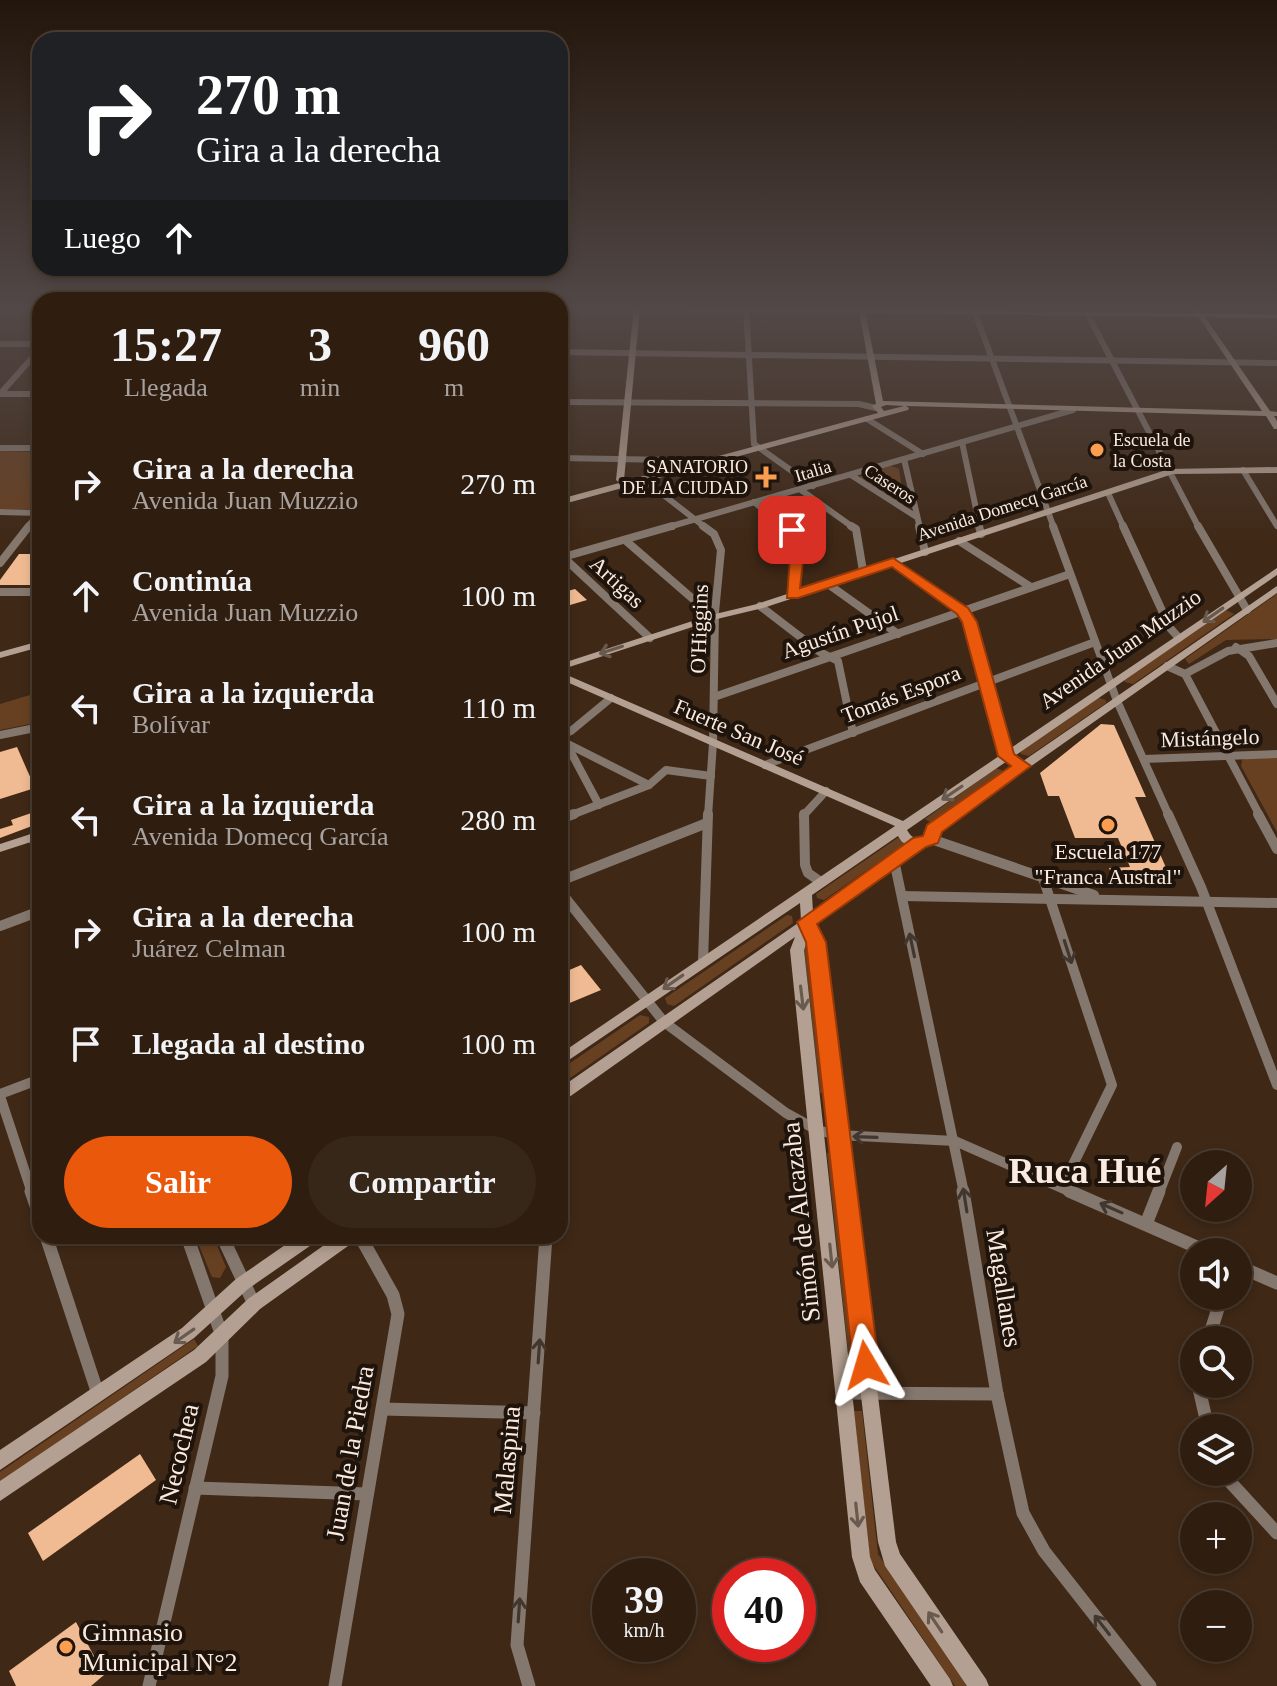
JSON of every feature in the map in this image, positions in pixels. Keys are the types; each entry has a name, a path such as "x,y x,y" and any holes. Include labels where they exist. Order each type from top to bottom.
{"main road":[{"path":"622,482 621,459 629,386"},
{"path":"879,386 885,408"},
{"path":"1251,386 1273,414 1277,427"},
{"path":"757,446 885,408 916,405 1273,414"},
{"path":"568,497 867,419 885,408"},
{"path":"622,482 643,479 685,465"},
{"name":"Avenida Domecq García","path":"568,664 714,615 760,606 1172,471 1277,470"},
{"name":"Avenida Juan Muzzio","path":"568,1055 1277,571"},
{"name":"Avenida Juan Muzzio","path":"568,1090 1277,589"},
{"path":"0,648 32,639"},
{"path":"0,655 32,646"},
{"name":"Fuerte San José","path":"568,679 904,825"},
{"path":"921,821 928,837 906,839 904,825 921,821"},
{"path":"0,848 32,837"},
{"name":"Simón de Alcazaba","path":"806,893 807,922 797,950 861,1557 867,1575 943,1686"},
{"name":"Simón de Alcazaba","path":"807,922 816,942 887,1542 892,1559 979,1686"},
{"path":"0,1461 188,1333 242,1284 300,1244"},
{"path":"0,1492 200,1356 254,1304 338,1244"}],"street":[{"path":"752,386 757,446 813,486"},
{"path":"1002,386 1117,701 1206,900 1276,1079"},
{"path":"1127,386 1237,598 1247,610"},
{"path":"0,394 32,394"},
{"path":"568,402 859,404 885,408"},
{"name":"Italia","path":"568,554 1073,410"},
{"path":"867,419 923,454"},
{"path":"962,442 981,534"},
{"path":"0,448 32,448"},
{"path":"568,458 685,465"},
{"path":"904,459 925,552"},
{"path":"1243,470 1277,526"},
{"name":"Caseros","path":"851,475 915,516"},
{"name":"O'Higgins","path":"643,479 714,534 721,546 714,615 713,743 703,961"},
{"path":"801,490 856,529 863,571"},
{"path":"1108,493 1170,628 1179,638"},
{"path":"754,502 792,530 797,539 792,595"},
{"path":"0,512 32,512"},
{"path":"0,563 32,522"},
{"path":"625,540 714,615"},
{"path":"959,541 1031,587"},
{"name":"Artigas","path":"568,562 650,638"},
{"path":"893,562 963,611 970,622 1007,756 1023,766"},
{"name":"Agustín Pujol","path":"714,697 1070,574"},
{"path":"828,584 898,634"},
{"path":"0,592 32,592"},
{"path":"760,606 820,652 838,661 853,733"},
{"name":"Tomás Espora","path":"765,765 1095,642"},
{"path":"1185,674 1215,654 1236,647 1276,645"},
{"path":"1236,647 1249,656 1277,704"},
{"path":"1167,666 1185,674 1277,849"},
{"path":"568,734 611,698"},
{"path":"0,735 32,728"},
{"path":"568,743 649,785"},
{"path":"568,751 599,805"},
{"name":"Mistángelo","path":"1144,759 1277,754"},
{"path":"568,816 649,785 666,770 711,776"},
{"path":"821,882 808,873 805,865 803,815 826,791"},
{"path":"568,878 707,823"},
{"path":"928,837 1101,898"},
{"name":"Magallanes","path":"894,860 955,1141 997,1394 1023,1513 1044,1551 1150,1686"},
{"path":"1043,878 1112,1085 1062,1187"},
{"path":"902,896 1277,903"},
{"path":"568,901 664,1022 786,1113 817,1130 838,1135 955,1141 1180,1239"},
{"path":"0,926 32,914"},
{"path":"32,1082 0,1095 32,1193"},
{"path":"1146,1224 1177,1147"},
{"path":"49,1244 98,1394"},
{"name":"Necochea","path":"149,1686 222,1376 222,1336 190,1244"},
{"path":"225,1244 254,1304"},
{"name":"Juan de la Piedra","path":"335,1686 398,1314 393,1295 364,1244"},
{"name":"Malaspina","path":"529,1686 517,1645 545,1244"},
{"path":"1252,1272 1277,1283"},
{"path":"845,1393 997,1394"},
{"path":"383,1409 534,1413"},
{"path":"1234,1486 1277,1533"},
{"path":"195,1488 367,1494"}],"shaded area":[{"path":"0,451 32,452 32,509 0,509"},
{"path":"889,465 899,469 904,502 896,502 859,477"},
{"path":"1277,594 1277,639 1226,640 1189,664 1185,659"},
{"path":"1226,610 1234,614 1133,684 1125,682 1124,680"},
{"path":"32,694 32,724 0,730 0,704"},
{"path":"1098,698 1106,700 1106,703 1029,756 1021,754 1020,751"},
{"path":"1277,758 1277,832 1241,766 1242,760"},
{"path":"996,768 1003,774 933,824 925,819"},
{"path":"899,837 907,842 824,900 817,898 816,894"},
{"path":"787,915 792,916 793,923 674,1006 667,1004 665,998"},
{"path":"803,941 809,942 826,1094 820,1093"},
{"path":"640,1015 649,1017 649,1023 568,1079 568,1064"},
{"path":"827,1153 833,1153 857,1370 850,1370"},
{"path":"198,1244 216,1244 226,1267 220,1278 212,1277"},
{"path":"194,1339 198,1346 0,1482 0,1472"},
{"path":"854,1411 862,1411 878,1554 967,1686 955,1686 870,1560"}],"building":[{"path":"19,554 32,554 32,585 0,585 0,580"},
{"path":"575,589 587,600 568,606 568,591"},
{"path":"1101,724 1114,725 1146,797 1135,797 1171,879 1114,880 1109,868 1130,867 1118,838 1075,838 1059,796 1048,796 1040,773"},
{"path":"17,747 32,781 32,789 0,799 0,752"},
{"path":"32,813 32,826 0,838 0,829 13,825 11,820"},
{"path":"581,965 601,990 568,1004 568,971"},
{"path":"140,1454 156,1480 43,1561 28,1533"},
{"name":"Gimnasio Municipal N°2","path":"76,1622 104,1675 91,1686 16,1686 9,1671"}],"place":[{"name":"Escuela de la Costa","path":"1097,450"},
{"name":"SANATORIO DE LA CIUDAD","path":"766,477"},
{"name":"Escuela 177 \"Franca Austral\"","path":"1108,825"},
{"name":"Gimnasio Municipal N°2","path":"66,1647"}],"district":[{"name":"Ruca Hué","path":"1085,1171"}],"route":[{"path":"792,530 798,543 792,595 893,562 963,611 970,622 1007,756 1023,766 933,829 935,833 931,839 920,843 807,922 816,942 866,1365"}]}
